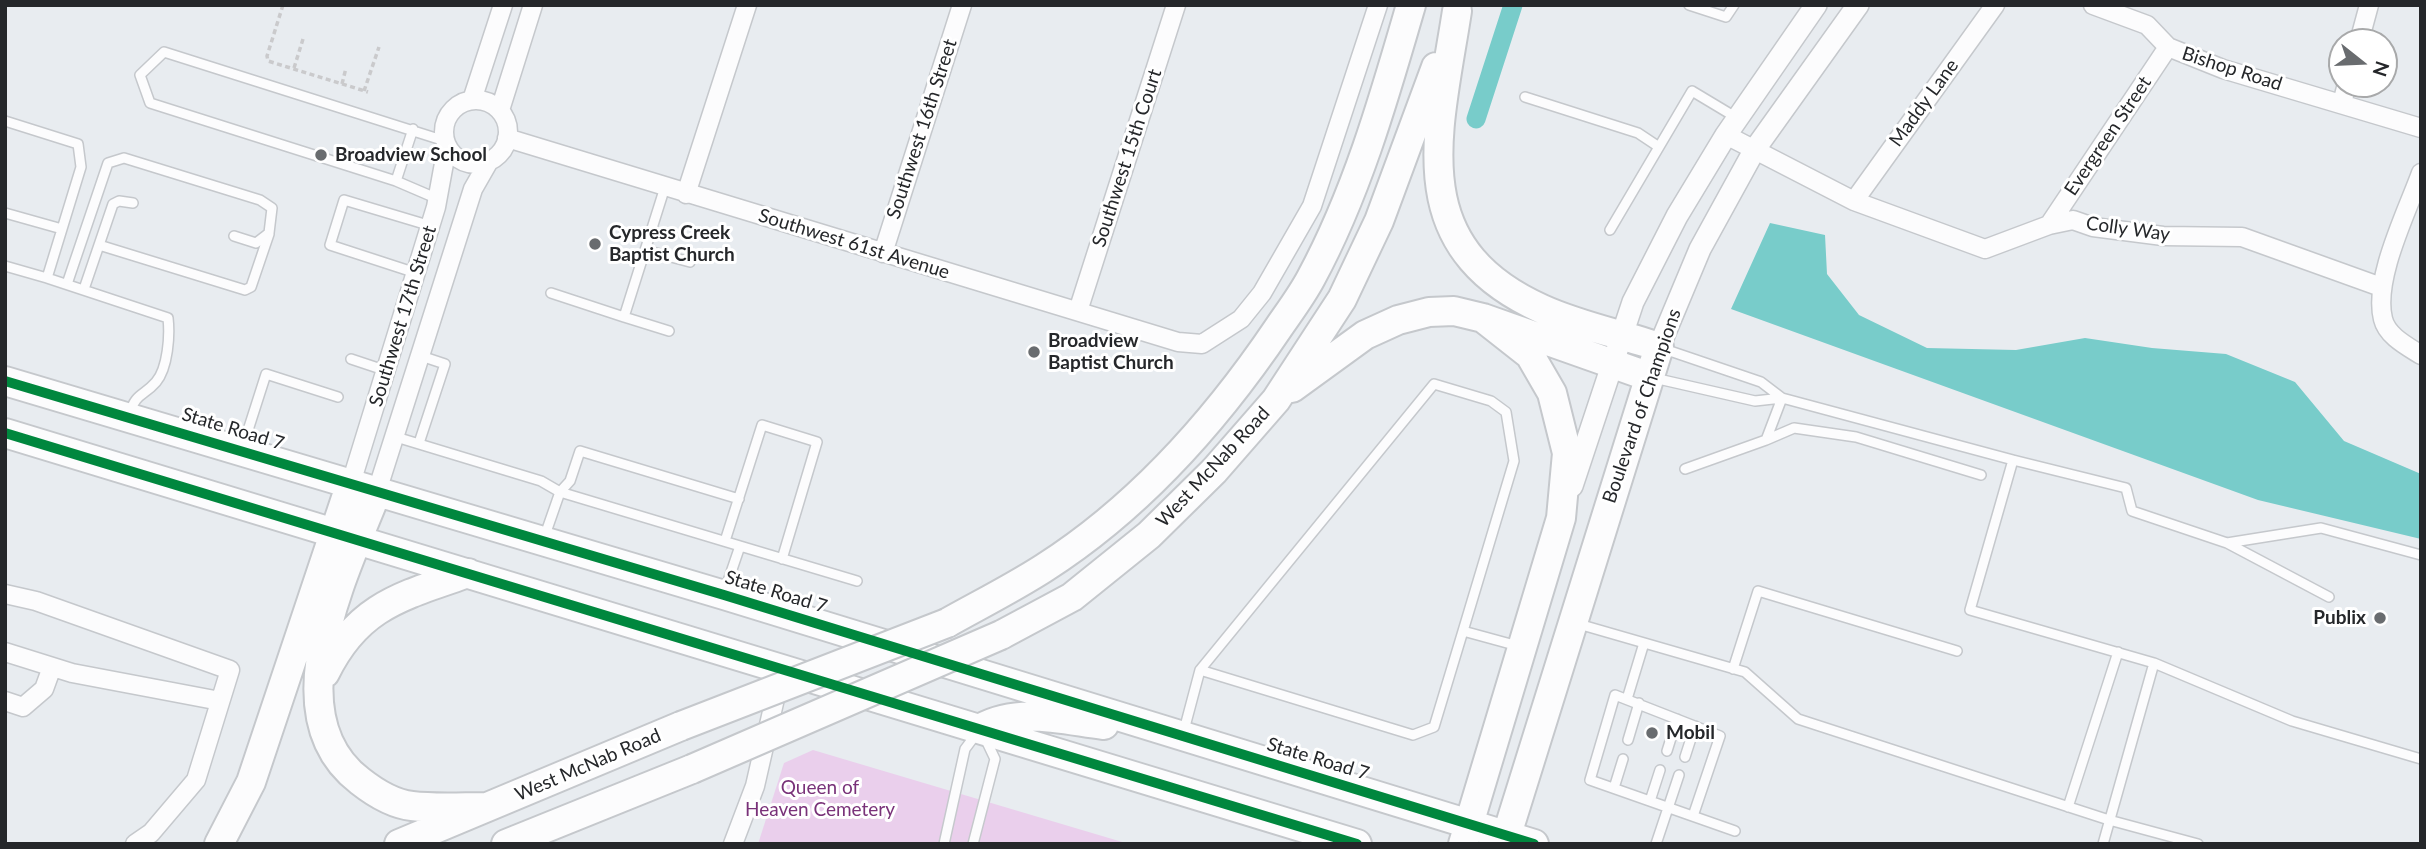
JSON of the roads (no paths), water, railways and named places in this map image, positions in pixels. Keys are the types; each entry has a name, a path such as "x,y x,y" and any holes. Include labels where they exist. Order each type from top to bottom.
{"main road":[{"name":"West McNab Road","path":"399,844 681,726 947,623 1045,568 1126,505 1188,444 1246,375 1310,280 1345,205 1381,109 1411,5"},
{"name":"West McNab Road","path":"506,844 692,769 1001,635 1072,597 1149,535 1214,471 1276,400 1342,299 1379,221 1458,8"},
{"path":"1458,8 1439,129 1438,174 1445,213 1458,242 1480,271 1511,293 1545,310 1659,347"},
{"path":"1276,400 1338,352 1365,335 1398,320 1454,311 1483,318 1612,366 1650,377"},
{"path":"1466,834 1561,518 1567,453 1552,393 1530,355 1483,318"},
{"name":"Boulevard of Champions","path":"1505,839 1659,347"},
{"name":"State Road 7","path":"9,383 129,416 1180,734 1466,834 1534,844"},
{"path":"5,433 1357,844"},
{"path":"219,844 251,782 364,487"},
{"path":"346,536 321,649 318,688 320,719 330,748 352,775 374,792 411,806 487,807"},
{"path":"318,688 336,650 371,612 409,594 468,573"},
{"path":"981,728 997,719 1022,715 1180,734"}],"street":[{"path":"472,100 503,5"},
{"path":"499,110 533,5"},
{"path":"686,194 747,5"},
{"name":"Southwest 16th Street","path":"883,253 962,5"},
{"name":"Southwest 15th Court","path":"1078,311 1176,5"},
{"name":"Southwest 61st Avenue","path":"507,138 1178,342 1202,344 1241,319 1262,293 1312,205 1378,5"},
{"path":"1561,518 1633,302 1677,216 1732,126 1816,5"},
{"name":"Boulevard of Champions","path":"1659,347 1700,249 1755,149 1858,5"},
{"name":"Maddy Lane","path":"1854,201 1995,5"},
{"name":"Bishop Road","path":"2093,5 2147,24 2168,47 2223,69 2421,128"},
{"path":"2363,28 2370,5"},
{"name":"Evergreen Street","path":"2049,225 2168,47"},
{"path":"2342,103 2343,98"},
{"path":"472,100 482,100 499,110 508,128 501,152 489,161 470,164 453,155 446,144 443,130 452,110 472,100"},
{"name":"Colly Way","path":"1732,126 1755,149 1854,201 1985,249 2049,225 2073,220 2093,228 2163,236 2242,237 2381,286"},
{"name":"Southwest 17th Street","path":"364,487 387,371 438,199 446,144"},
{"name":"Southwest 17th Street","path":"364,487 396,436 473,189 489,161"},
{"path":"2421,173 2381,286 2383,320 2398,340 2421,355"},
{"path":"397,339 421,356"},
{"path":"5,594 36,601 230,670 196,779 151,833 135,844"},
{"path":"5,652 52,667 220,701"},
{"path":"5,701 23,707 44,689 52,667"},
{"path":"733,844 755,786 782,668"}],"lane":[{"path":"1689,5 1726,17 1734,5"},
{"path":"438,199 396,181 150,103 140,75 164,52 413,129 446,144"},
{"path":"1610,230 1692,91 1732,126"},
{"path":"1525,97 1639,133 1658,147"},
{"path":"5,121 78,144 81,167 47,278"},
{"path":"396,181 413,129"},
{"path":"67,284 108,163 124,158 260,200 272,208 273,220 269,233 251,287 245,290 99,246"},
{"path":"624,317 665,187"},
{"path":"416,273 330,246 344,200 430,226"},
{"path":"84,289 113,204 119,201 133,203"},
{"path":"5,212 62,229"},
{"path":"234,236 256,243 269,233"},
{"path":"645,250 690,262"},
{"path":"5,266 168,318 171,339 157,381 135,397 129,416"},
{"path":"551,293 669,331"},
{"path":"1659,347 1761,382 1782,398"},
{"path":"419,443 445,364 421,356"},
{"path":"351,359 387,371"},
{"path":"242,450 266,374 338,397"},
{"path":"1650,377 1755,401 1782,398 2126,488 2132,511 2227,543 2329,597"},
{"path":"1180,734 1200,670 1434,384 1491,401 1506,412 1514,461 1434,727 1413,735 1200,670"},
{"path":"1766,440 1782,398"},
{"path":"725,541 762,425 817,442 782,559"},
{"path":"1685,470 1794,428 1856,438 1981,475"},
{"path":"396,436 541,481 560,492 857,581"},
{"path":"542,541 560,492 570,481 580,451 738,499"},
{"path":"2013,460 1970,610 2154,663 2292,721 2421,759"},
{"path":"2227,543 2321,528 2421,555"},
{"path":"724,595 740,545"},
{"path":"1733,669 1758,592 1957,651"},
{"path":"1571,622 1745,672 1798,719 2109,820 2198,844"},
{"path":"1463,631 1523,647"},
{"path":"1628,699 1644,643"},
{"path":"2068,807 2118,652"},
{"path":"2103,844 2154,663"},
{"path":"1693,816 1720,736 1615,695 1590,780 1735,831"},
{"path":"1628,740 1639,703"},
{"path":"1667,751 1677,719"},
{"path":"1685,757 1695,726"},
{"path":"944,844 965,749 981,728 995,759 973,844"},
{"path":"1614,788 1623,759"},
{"path":"1650,801 1660,770"},
{"path":"1656,844 1679,775"}],"water":[{"path":"1770,223 1825,235 1827,274 1859,315 1927,348 2016,350 2085,338 2152,348 2226,354 2295,382 2344,441 2421,474 2421,539 2258,500 1731,309"}],"waterway":[{"path":"1476,119 1513,5"}],"place":[{"name":"Broadview School","path":"321,155"},
{"name":"Cypress Creek Baptist Church","path":"595,244"},
{"name":"Broadview Baptist Church","path":"1034,352"},
{"name":"Publix","path":"2380,618"},
{"name":"Mobil","path":"1652,733"}],"park label":[{"name":"Queen of Heaven Cemetery","path":"820,799"}]}
